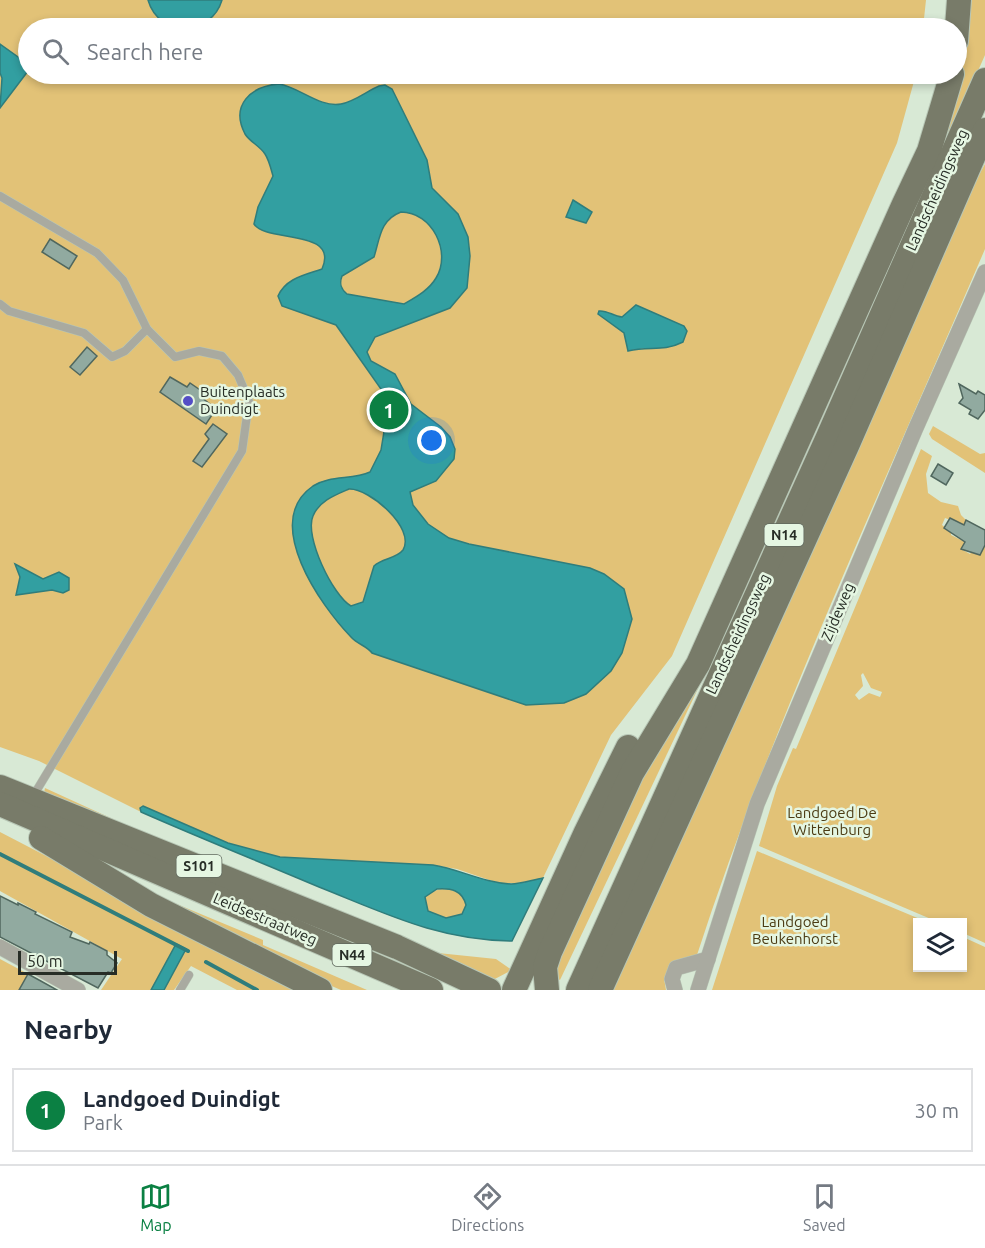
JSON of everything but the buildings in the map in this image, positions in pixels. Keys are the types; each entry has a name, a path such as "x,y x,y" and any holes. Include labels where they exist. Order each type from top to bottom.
{"main road":[{"path":"942,18 943,0"},
{"path":"958,0 958,18"},
{"name":"Landscheidingsweg","path":"585,989 985,80"},
{"name":"N14","path":"903,206 923,135 934,84"},
{"name":"N14","path":"547,990 545,967 550,952 632,773 687,687 929,151 949,84"},
{"name":"Landscheidingsweg","path":"585,989 848,446 985,130"},
{"name":"N14","path":"514,990 633,738 694,661 714,628"},
{"name":"S101","path":"0,787 397,947 482,987"},
{"name":"Leidsestraatweg","path":"0,804 269,928 395,990"},
{"name":"Leidsestraatweg","path":"0,819 41,838 431,990"},
{"name":"S101","path":"41,838 151,904 320,990"}],"street":[{"name":"Zijdeweg","path":"698,990 739,855 760,797 915,430 985,272"},
{"path":"0,947 78,990"},
{"path":"675,990 672,979 676,968 708,959"}],"lane":[{"path":"0,196 97,253 123,280 147,329 175,357 199,351 222,356 238,375 249,401 242,451 32,800"},
{"path":"0,304 9,311 84,333 112,357 125,351 147,329"},
{"path":"180,990 189,975"}],"green space":[{"path":"0,0 926,0 924,18 18,18 18,84 913,84 897,143 672,656 611,735 543,878 520,883 498,883 457,869 433,865 280,857 228,843 140,810 141,812 39,761 0,747"},
{"path":"965,0 985,0 985,55 933,173 954,84 967,84 967,18 963,18"},
{"path":"985,164 985,249 870,512 796,689 760,778 696,958 673,963 664,978 666,990 611,990 962,206"},
{"path":"933,426 980,454 985,453 985,473 932,439 929,434"},
{"name":"Landgoed De Wittenburg","path":"921,449 932,456 926,474 928,493 941,502 958,506 961,515 966,520 964,525 945,518 942,525 951,532 951,535 965,542 961,549 970,554 972,551 980,555 985,545 985,943 967,935 967,918 929,918 759,846 777,786 793,748 796,749","holes":["863,673 871,688 882,692 880,697 869,693 859,700 855,695 863,686 861,675"]},
{"path":"703,678 560,980 555,977 552,964 619,815"},
{"path":"45,788 209,863 438,953 496,959 512,970 493,980 476,978 310,905 68,812 60,802 44,793"},
{"path":"0,832 304,990 237,990 191,966 174,990 164,990 186,950 176,944 151,990 101,990 122,959 0,891"},
{"name":"Landgoed Beukenhorst","path":"757,851 917,918 913,918 913,972 967,972 967,939 985,947 985,990 712,990"},
{"path":"441,889 453,891 463,897 466,905 462,914 446,918 428,911 425,897 430,892"},
{"path":"155,895 263,940 263,945 367,990 341,990 320,981"},
{"path":"0,959 28,974 19,990 0,990"}],"water":[{"path":"148,0 222,0 210,18 160,18"},
{"path":"0,44 18,57 18,84 0,108 2,78"},
{"path":"279,84 287,86 317,100 333,104 351,101 379,86 385,85 392,89 427,160 432,188 458,214 468,237 470,256 467,288 450,308 375,337 367,352 371,361 395,374 411,404 441,427 450,437 455,449 454,459 436,481 410,492 413,505 428,524 449,538 469,544 590,568 604,574 624,589 632,619 622,653 611,671 586,694 564,703 526,705 372,653 353,639 312,585 301,563 294,541 293,520 298,502 313,486 320,483 370,472 381,450 388,407 381,389 336,325 282,306 278,296 291,281 322,269 325,256 321,247 311,242 261,230 254,224 258,207 273,176 265,154 245,134 240,114 246,99 252,93","holes":["401,212 422,219 436,235 442,257 436,278 426,290 404,304 347,294 341,286 342,276 374,257 385,225 394,215","349,489 368,495 388,511 403,531 405,541 400,553 374,566 363,602 351,606 336,591 322,565 316,551 311,525 319,506"]},
{"path":"573,200 592,212 586,223 566,217"},
{"path":"636,305 684,326 687,331 683,342 662,348 628,351 624,333 598,314 602,311 622,317"},
{"path":"15,564 43,579 59,572 69,578 69,590 63,593 52,590 16,595 20,577"},
{"path":"143,806 228,843 280,857 433,865 491,881 511,884 543,878 512,941 460,936 413,924 367,907 163,822 141,812 140,808","holes":["437,889 455,891 462,896 466,905 462,914 446,918 428,911 425,897"]},
{"path":"176,944 186,949 164,990 151,990"}],"waterway":[{"path":"0,854 188,951"},
{"path":"206,962 257,990"}],"place":[{"name":"Buitenplaats Duindigt","path":"188,401"},
{"name":"Landgoed Duindigt","path":"389,410"}]}
